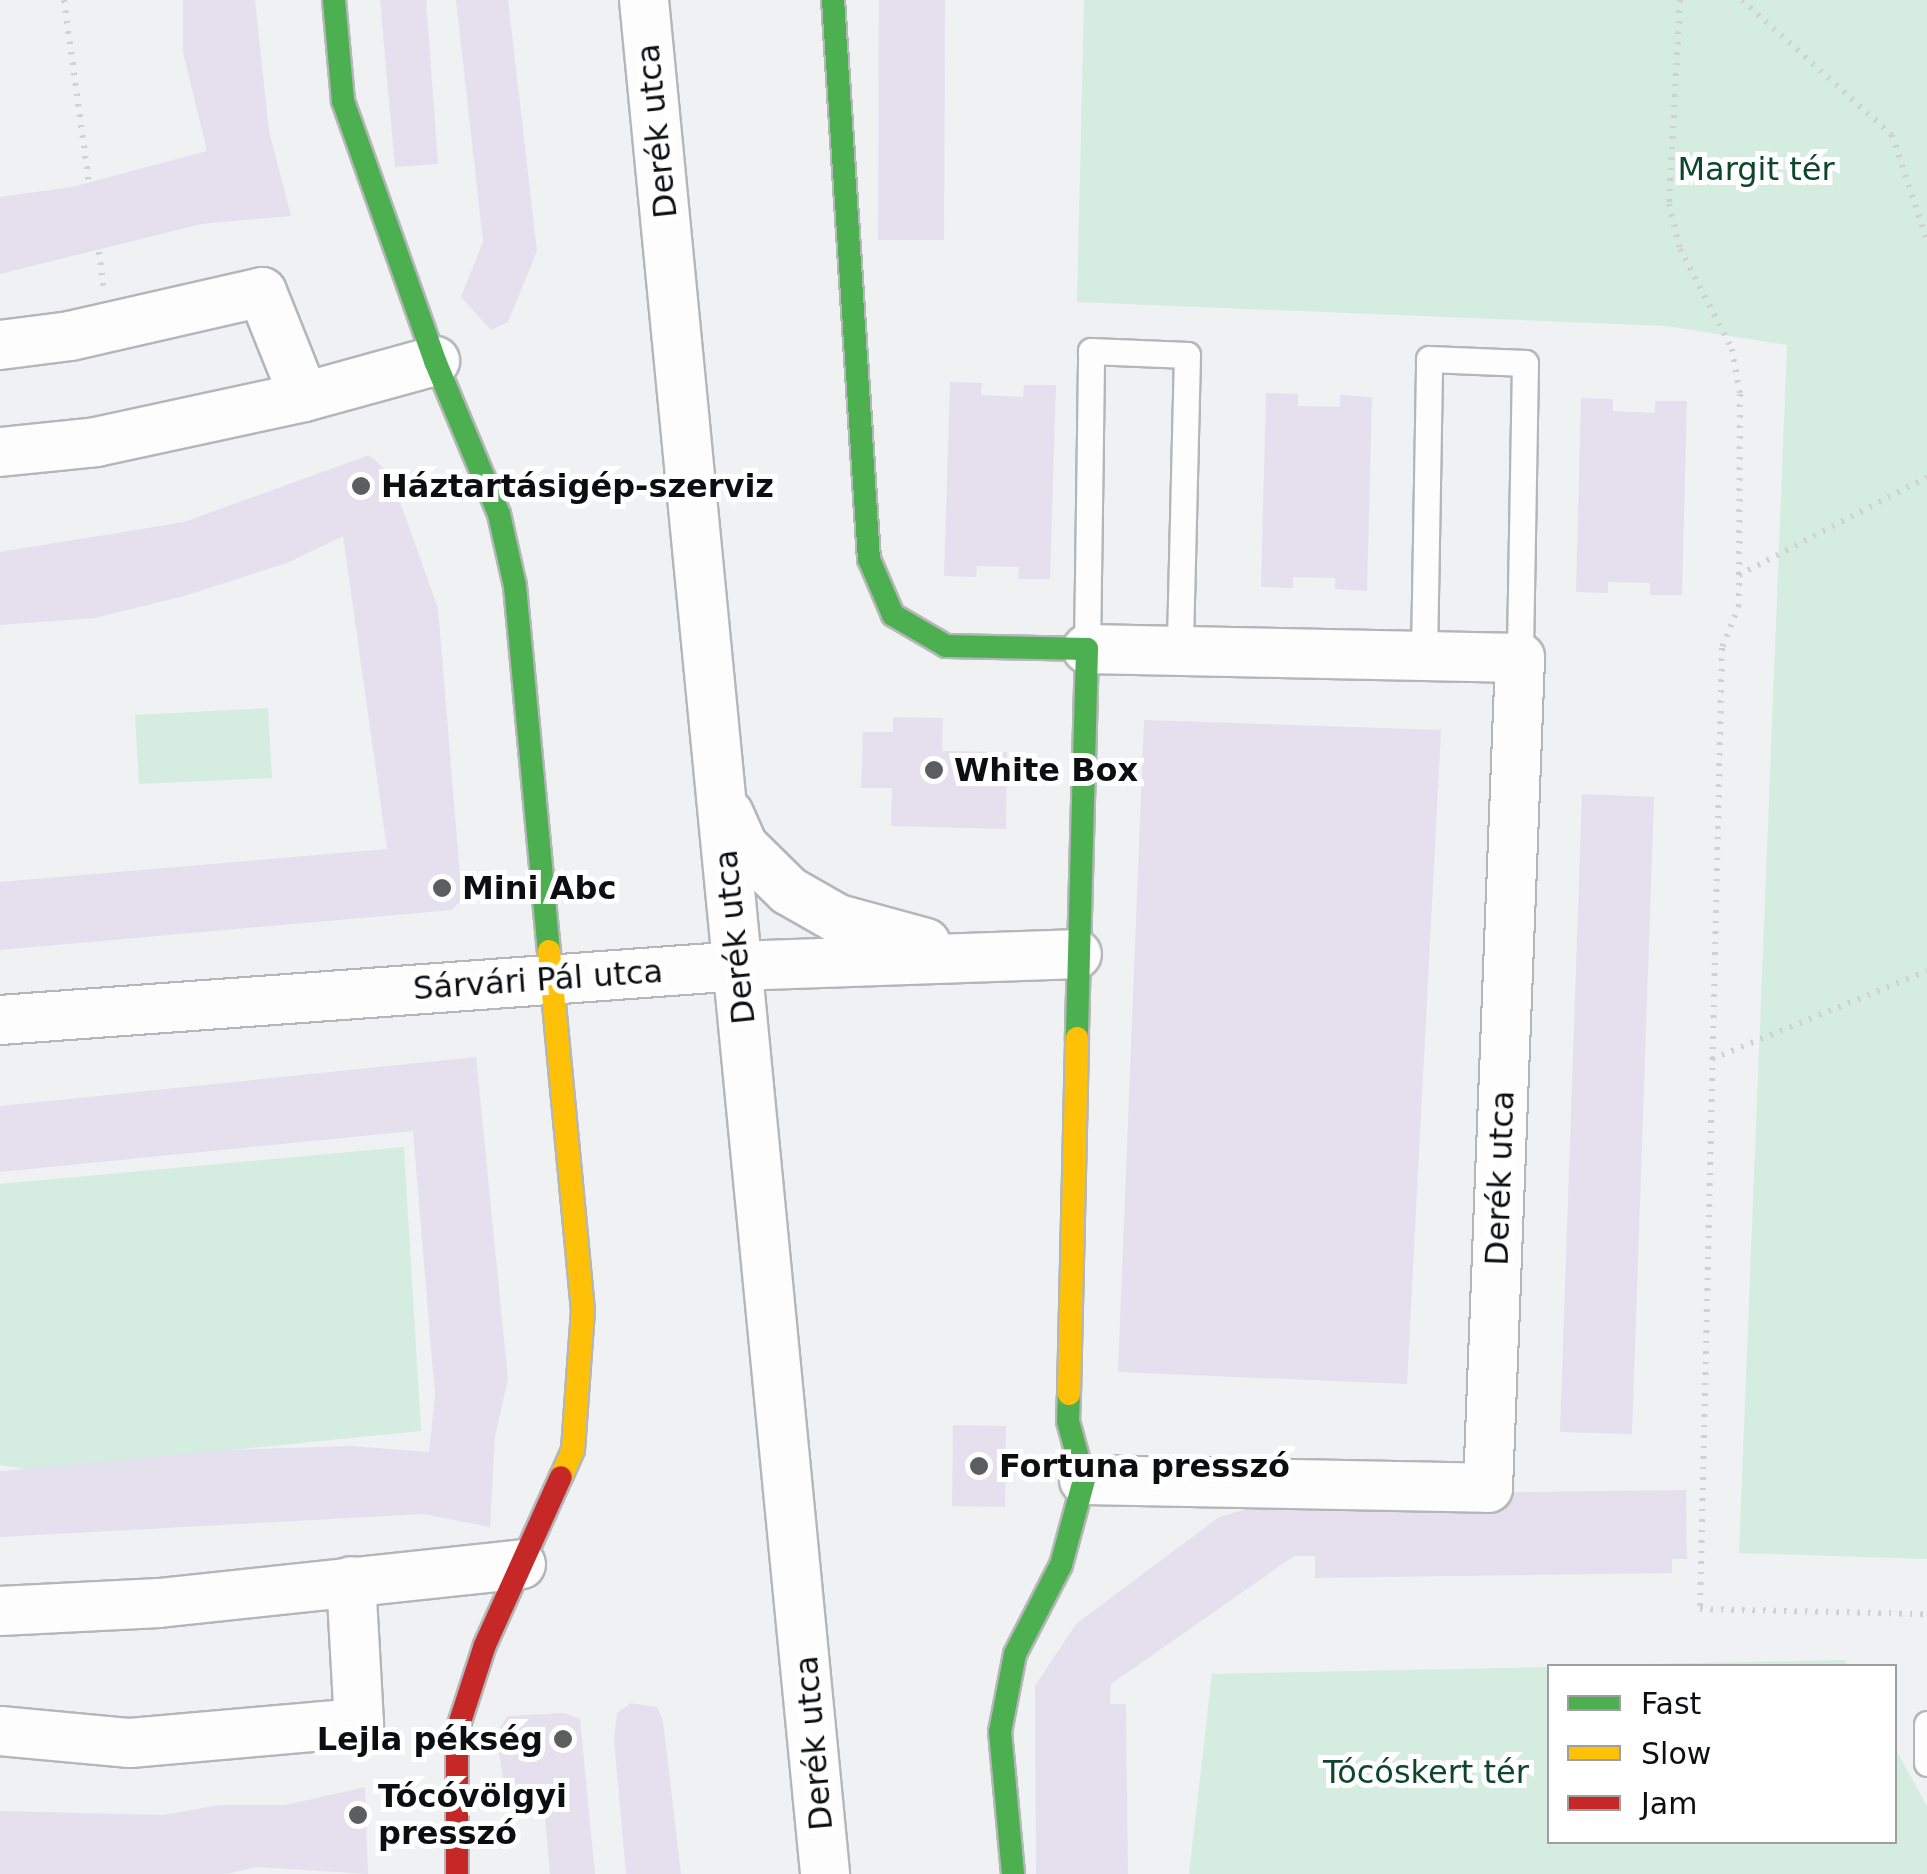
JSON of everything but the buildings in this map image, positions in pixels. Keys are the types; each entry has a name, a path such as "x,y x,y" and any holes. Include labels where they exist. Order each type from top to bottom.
{"street":[{"path":"334,0 343,102 435,361 500,514 515,586 583,1310 573,1450 521,1564 456,1732 457,1874"},
{"name":"Derék utca","path":"644,0 825,1874"},
{"path":"833,0 869,559 892,615 946,646 1520,658"},
{"path":"0,345 70,336 262,292 304,397"},
{"path":"0,452 96,442 304,397 435,361"},
{"path":"1013,1874 1000,1732 1014,1654 1061,1565 1084,1480 1068,1421 1087,649"},
{"name":"Derék utca","path":"1084,1480 1488,1488 1520,658"},
{"path":"721,796 744,847 764,871 812,905 872,930 1009,956"},
{"name":"Sárvári Pál utca","path":"0,1020 738,966 1077,954"},
{"path":"0,1610 159,1603 521,1564"},
{"path":"0,1731 130,1744 359,1723 351,1581"}],"lane":[{"path":"1087,649 1091,351 1186,355 1180,648"},
{"path":"1424,655 1429,360 1525,364 1520,658"},
{"path":"1927,1724 1927,1763"}],"path":[{"path":"64,0 89,182"},
{"path":"1680,0 1669,204 1680,249 1732,349 1740,394 1739,606 1722,648 1700,1609 1927,1614"},
{"path":"1742,0 1892,136 1927,242"},
{"path":"1739,575 1927,476"},
{"path":"1712,1060 1927,971"}],"green space":[{"name":"Margit tér","path":"1084,0 1927,0 1927,1559 1739,1553 1787,345 1666,326 1077,302"},
{"path":"268,708 272,778 139,784 135,715"},
{"path":"404,1147 421,1431 31,1470 0,1465 0,1184"},
{"path":"1845,1660 1848,1664 1649,1664"},
{"name":"Tócóskert tér","path":"1547,1667 1547,1844 1897,1844 1897,1752 1927,1806 1927,1874 1189,1874 1212,1674"}],"traffic: fast":[{"path":"334,0 343,101 435,361 499,514 515,586 549,951"},
{"path":"833,0 869,559 893,615 946,646 1087,649 1077,1038"},
{"path":"1013,1874 1000,1732 1015,1654 1061,1565 1084,1480 1068,1421 1069,1394"}],"traffic: slow":[{"path":"549,951 583,1310 573,1450 561,1477"},
{"path":"1069,1394 1077,1038"}],"traffic: jam":[{"path":"457,1874 457,1731 485,1645 561,1477"}],"place":[{"name":"Háztartásigép-szerviz","path":"361,486"},
{"name":"White Box","path":"934,770"},
{"name":"Mini Abc","path":"442,888"},
{"name":"Fortuna presszó","path":"979,1466"},
{"name":"Lejla pékség","path":"563,1739"},
{"name":"Tócóvölgyi presszó","path":"358,1815"}]}
